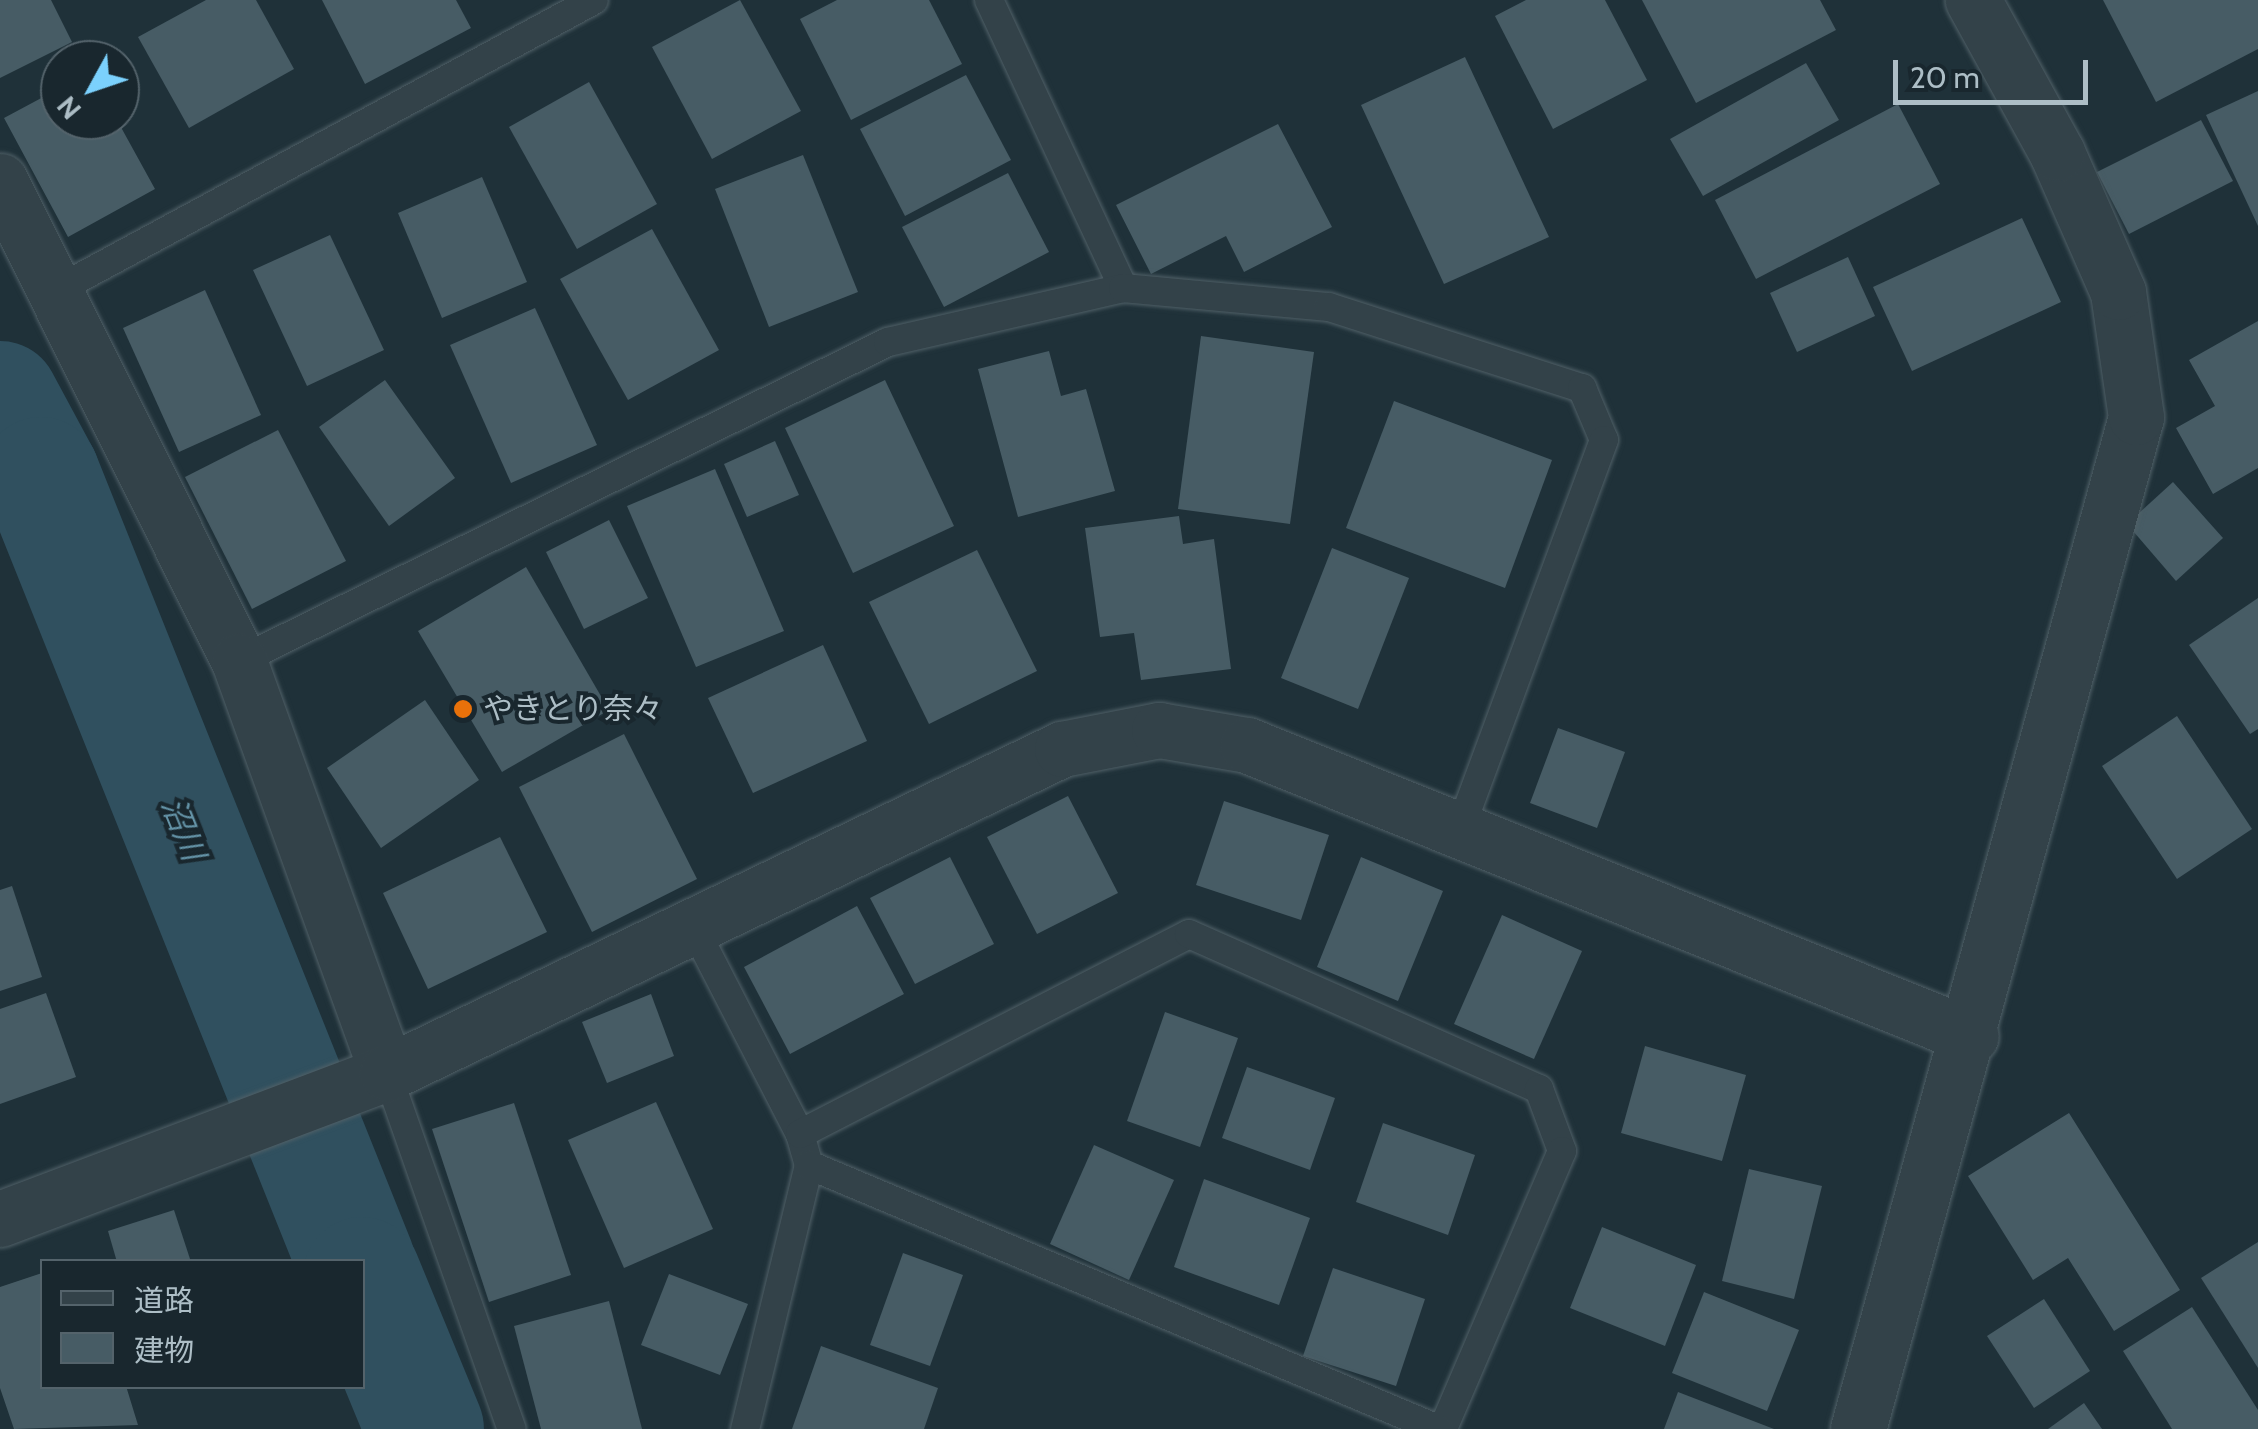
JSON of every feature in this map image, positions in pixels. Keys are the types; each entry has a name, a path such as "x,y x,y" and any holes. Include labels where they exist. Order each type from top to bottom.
{"street":[{"path":"1858,1429 1971,1036 2136,417 2118,292 2057,153 1973,0"},
{"path":"0,181 239,661 388,1072"},
{"path":"0,1219 388,1072 1062,748 1159,730 1248,745 1461,827 1971,1036"}],"lane":[{"path":"57,290 594,0"},
{"path":"990,0 1123,288"},
{"path":"239,661 888,342 1123,288 1329,307 1582,388 1604,440 1461,827"},
{"path":"693,926 800,1134 810,1165 745,1429"},
{"path":"800,1134 1189,934 1539,1089 1562,1151 1441,1429 810,1165"},
{"path":"388,1072 512,1429"}],"building":[{"path":"0,0 51,0 71,40 40,40 40,58 0,78"},
{"path":"206,0 256,0 294,69 189,128 138,37"},
{"path":"322,0 456,0 471,28 365,84"},
{"path":"740,0 801,111 712,159 652,47"},
{"path":"837,0 929,0 962,64 851,120 800,19"},
{"path":"1526,0 1605,0 1647,80 1553,129 1495,16"},
{"path":"1642,0 1820,0 1836,30 1696,103"},
{"path":"2103,0 2258,0 2258,49 2156,102"},
{"path":"1465,57 1549,237 1444,284 1361,105"},
{"path":"1806,63 1839,120 1703,196 1670,139"},
{"path":"966,75 1011,160 905,216 860,129"},
{"path":"589,82 657,204 577,249 509,127"},
{"path":"2258,91 2258,226 2206,115"},
{"path":"40,99 40,140 128,140 155,189 68,237 4,118"},
{"path":"1898,104 1940,184 1756,279 1715,200"},
{"path":"2201,120 2233,181 2129,234 2097,172"},
{"path":"1278,124 1332,227 1244,272 1226,236 1151,274 1116,205"},
{"path":"803,155 858,292 769,327 715,189"},
{"path":"1008,173 1049,252 944,307 902,227"},
{"path":"482,177 527,282 442,318 398,213"},
{"path":"2022,218 2061,302 1912,371 1873,287"},
{"path":"652,229 719,350 628,400 560,279"},
{"path":"330,235 384,350 307,386 253,270"},
{"path":"1848,257 1875,316 1797,352 1770,293"},
{"path":"205,290 261,415 179,452 123,328"},
{"path":"535,308 597,445 511,483 450,345"},
{"path":"2258,321 2258,468 2213,494 2176,428 2215,406 2189,360"},
{"path":"1201,336 1314,352 1290,524 1178,509"},
{"path":"1049,351 1061,396 1086,389 1115,491 1018,517 978,369"},
{"path":"385,380 455,478 389,526 319,427"},
{"path":"885,380 954,526 853,573 785,428"},
{"path":"1394,401 1552,460 1505,588 1346,528"},
{"path":"278,430 346,561 252,609 185,477"},
{"path":"775,441 799,495 747,517 724,464"},
{"path":"715,469 784,631 696,667 627,506"},
{"path":"2173,482 2223,538 2176,581 2127,524"},
{"path":"1179,516 1183,544 1214,539 1231,669 1141,680 1134,633 1100,637 1085,528"},
{"path":"609,520 648,598 584,629 546,552"},
{"path":"1332,548 1409,578 1358,709 1281,678"},
{"path":"977,550 1037,671 929,724 869,602"},
{"path":"526,567 609,710 502,772 418,631"},
{"path":"2258,598 2258,729 2250,734 2189,645"},
{"path":"823,645 867,741 753,793 708,698"},
{"path":"425,700 479,780 381,848 327,768"},
{"path":"2177,716 2252,829 2177,879 2102,766"},
{"path":"1558,728 1625,752 1597,828 1530,803"},
{"path":"624,734 697,879 592,932 519,787"},
{"path":"1068,796 1118,893 1037,934 987,837"},
{"path":"1224,801 1329,835 1301,920 1196,885"},
{"path":"500,837 547,932 428,989 383,893"},
{"path":"950,857 994,944 915,984 870,898"},
{"path":"1361,857 1443,891 1398,1001 1317,967"},
{"path":"12,886 42,977 0,991 0,890"},
{"path":"857,906 904,994 790,1054 744,967"},
{"path":"1502,915 1582,951 1534,1059 1454,1024"},
{"path":"46,993 76,1077 0,1104 0,1009"},
{"path":"651,994 674,1056 607,1083 582,1022"},
{"path":"1165,1012 1238,1038 1200,1147 1127,1121"},
{"path":"1645,1046 1746,1075 1722,1161 1621,1133"},
{"path":"1247,1067 1335,1098 1310,1170 1222,1138"},
{"path":"656,1102 713,1229 624,1268 568,1140"},
{"path":"514,1103 571,1275 489,1302 432,1129"},
{"path":"2069,1113 2180,1290 2114,1331 2068,1258 2033,1280 1968,1176"},
{"path":"1383,1123 1475,1155 1448,1235 1356,1202"},
{"path":"1094,1145 1174,1180 1129,1280 1050,1244"},
{"path":"1749,1169 1822,1186 1794,1299 1722,1281"},
{"path":"1204,1179 1310,1218 1279,1305 1174,1267"},
{"path":"174,1210 190,1259 116,1259 108,1231"},
{"path":"1602,1227 1696,1265 1665,1346 1570,1308"},
{"path":"2258,1242 2258,1368 2201,1278"},
{"path":"903,1253 963,1275 930,1366 870,1345"},
{"path":"1333,1268 1425,1299 1396,1386 1303,1356"},
{"path":"40,1274 40,1389 127,1389 138,1425 14,1429 0,1388 0,1287"},
{"path":"669,1274 748,1304 720,1375 641,1345"},
{"path":"1704,1292 1799,1330 1767,1411 1672,1373"},
{"path":"2044,1299 2090,1371 2034,1408 1987,1336"},
{"path":"609,1301 642,1429 541,1429 514,1326"},
{"path":"2192,1307 2258,1410 2258,1429 2172,1429 2123,1351"},
{"path":"821,1346 938,1388 924,1429 792,1429"},
{"path":"1678,1392 1774,1429 1664,1429"},
{"path":"2084,1403 2102,1429 2048,1429"}],"waterway":[{"name":"沼川","path":"0,400 41,476 355,1259"},
{"name":"沼川","path":"365,1283 425,1429"}],"place":[{"name":"やきとり奈々","path":"463,709"}]}
